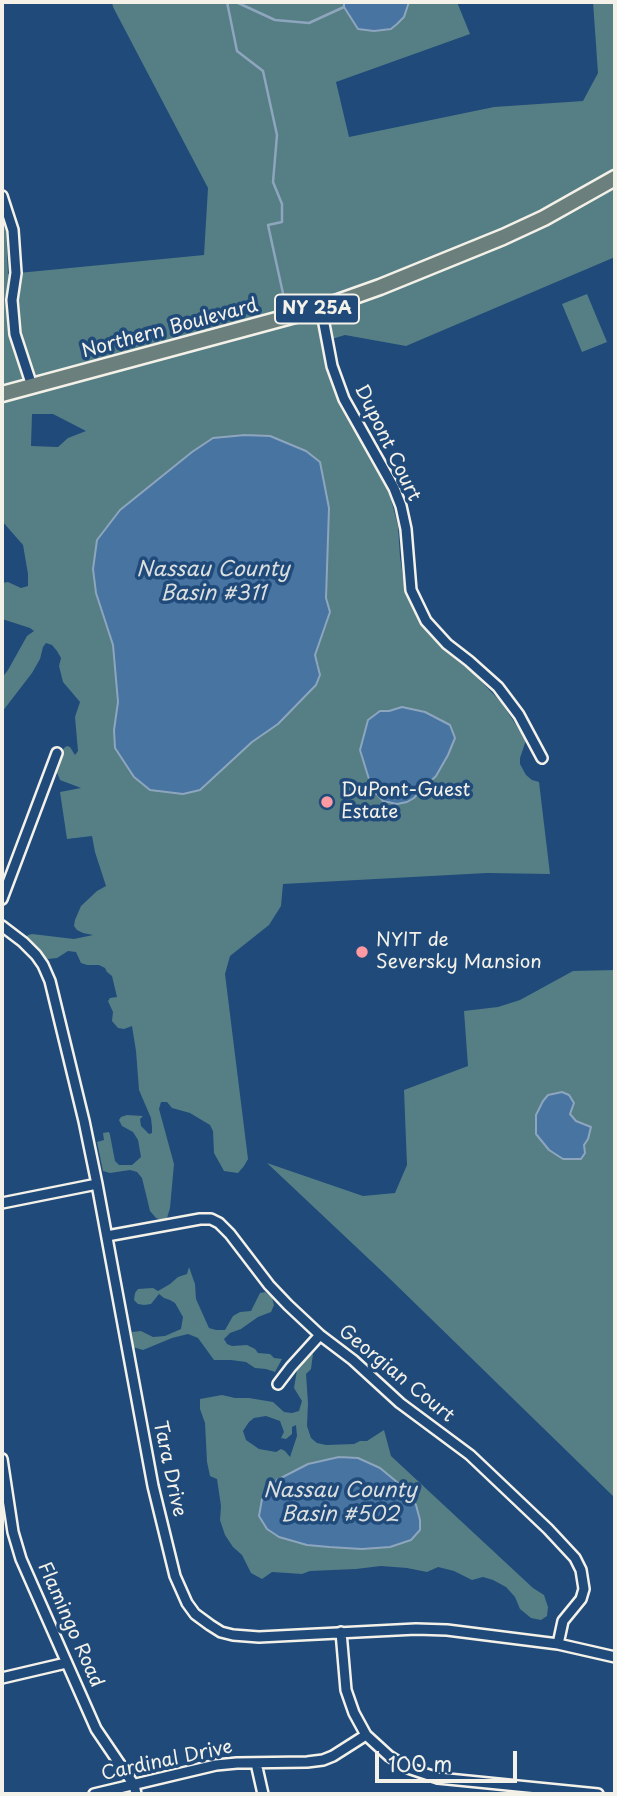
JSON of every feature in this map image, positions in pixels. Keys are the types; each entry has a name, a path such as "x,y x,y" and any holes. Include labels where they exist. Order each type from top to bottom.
{"main road":[{"name":"Northern Boulevard","path":"2,394 321,307 392,283 544,218 615,178"}],"street":[{"path":"2,196 13,230 16,273 12,300 15,334 32,386"},
{"name":"Dupont Court","path":"321,307 332,366 344,399 394,488 401,506 406,529 411,590 426,621 447,644 498,687 519,715 542,758"},
{"path":"2,899 57,753"},
{"name":"Tara Drive","path":"2,926 36,956 50,981 97,1184 153,1486 175,1576 195,1614 209,1625 233,1635 259,1637 416,1629 447,1630 558,1644 615,1657"},
{"path":"2,1203 97,1184"},
{"name":"Georgian Court","path":"107,1237 200,1219 211,1219 219,1223 288,1305 400,1403 470,1455 575,1558 581,1570 584,1588 576,1605 563,1621 558,1644"},
{"path":"278,1384 320,1335"},
{"name":"Flamingo Road","path":"2,1459 13,1532 21,1559 96,1729 135,1790"},
{"path":"341,1632 346,1690 354,1713 366,1735 389,1756 408,1768 438,1778 598,1794"},
{"path":"2,1678 66,1663"},
{"name":"Cardinal Drive","path":"94,1794 135,1790 216,1765 323,1760 366,1735"},
{"path":"256,1763 263,1794"}],"green space":[{"path":"112,2 344,2 344,7 408,7 409,2 457,2 470,34 336,82 349,137 494,107 583,101 598,73 593,2 615,2 615,257 406,346 345,335 322,342 333,388 391,499 398,526 405,591 422,625 444,650 473,673 501,702 526,740 520,764 526,775 539,782 550,874 487,873 283,884 281,906 269,925 230,956 225,974 248,1159 238,1173 224,1171 214,1153 213,1131 210,1125 190,1113 172,1108 167,1102 161,1102 159,1109 174,1164 170,1208 165,1221 156,1218 150,1211 142,1178 137,1172 103,1171 97,1142 104,1140 103,1133 109,1132 115,1161 119,1165 132,1165 141,1157 138,1140 133,1132 122,1126 119,1120 121,1117 143,1116 140,1119 141,1126 149,1134 152,1133 151,1118 139,1090 132,1026 118,1028 112,1021 113,1012 108,1001 117,997 112,976 99,965 81,963 76,952 68,951 57,958 48,959 36,953 26,938 32,934 74,939 93,935 77,930 74,926 75,920 81,906 106,886 92,836 67,839 60,792 81,788 60,780 56,770 64,748 70,747 75,755 78,751 75,717 80,702 63,682 59,666 61,658 52,645 46,643 43,647 32,673 2,712 2,678 27,636 34,631 2,619 2,583 8,582 21,588 28,586 28,574 23,545 2,521 2,211 6,225 8,274 204,255 208,188","holes":["32,414 53,414 86,431 68,438 58,447 31,446","270,436 329,508 326,598 330,612 315,655 319,667 278,724 252,742 200,790 183,794 150,789 114,730 118,702 113,645 96,593 120,510 191,452 213,438","402,707 436,776 414,798 372,789 360,750 368,720 380,711"]},
{"path":"587,294 607,342 582,352 562,304"},
{"path":"615,970 615,1498 267,1163 363,1196 395,1193 407,1165 404,1090 468,1066 464,1011 498,1007 520,1000 573,971","holes":["548,1095 574,1103 570,1114 576,1121 586,1124 588,1139 584,1145"]},
{"path":"189,1267 195,1284 196,1299 209,1328 225,1330 233,1316 251,1311 260,1293 265,1292 272,1298 274,1305 271,1312 230,1333 224,1339 232,1346 247,1345 258,1353 282,1359 275,1372 255,1368 246,1362 214,1360 198,1338 188,1334 143,1350 133,1347 132,1332 141,1331 153,1337 165,1336 181,1329 183,1317 175,1303 159,1294 151,1304 144,1305 134,1300 135,1293 138,1289 153,1288 158,1291 187,1274"},
{"path":"313,1354 311,1369 306,1374 307,1426 311,1438 326,1445 354,1444 367,1441 384,1430 391,1456 533,1588 544,1595 548,1607 547,1616 541,1620 531,1618 520,1609 515,1597 506,1587 493,1580 483,1577 472,1580 438,1567 427,1572 381,1566 310,1571 302,1574 272,1572 262,1579 251,1573 242,1555 225,1535 220,1520 217,1479 210,1476 207,1462 205,1423 200,1399 222,1395 249,1398 273,1402 284,1412 299,1411 302,1401 294,1388 297,1370 307,1356","holes":["266,1416 280,1421 284,1432 281,1438 286,1439 292,1434 292,1427 296,1425 297,1436 290,1457 281,1449 276,1452 259,1449 246,1440 243,1431 254,1418"]}],"water":[{"path":"344,2 409,2 404,17 391,29 374,31 358,29 344,7"},
{"name":"Nassau County Basin #311","path":"270,436 306,451 320,462 329,508 326,598 330,612 315,655 320,675 316,685 278,724 252,742 200,790 183,794 150,790 134,777 115,748 114,730 118,702 113,645 96,593 93,569 97,540 120,510 192,452 213,438"},
{"path":"402,707 425,712 450,725 455,738 436,776 414,798 397,804 383,801 372,789 360,750 368,720 380,711"},
{"path":"562,1092 569,1095 574,1103 570,1114 576,1121 591,1127 581,1159 563,1159 549,1150 536,1134 536,1115 543,1101 548,1095"},
{"name":"Nassau County Basin #502","path":"339,1457 358,1458 380,1468 403,1487 416,1505 420,1520 420,1530 411,1540 390,1547 329,1547 307,1545 279,1537 267,1529 259,1516 262,1499 277,1480 308,1464"}],"waterway":[{"path":"227,2 237,51 263,71 277,135 273,182 282,204 282,222 268,225 284,298"},
{"path":"236,2 275,20 309,23 344,7"}],"place":[{"name":"DuPont-Guest Estate","path":"327,802"},
{"name":"NYIT de Seversky Mansion","path":"362,952"}]}
